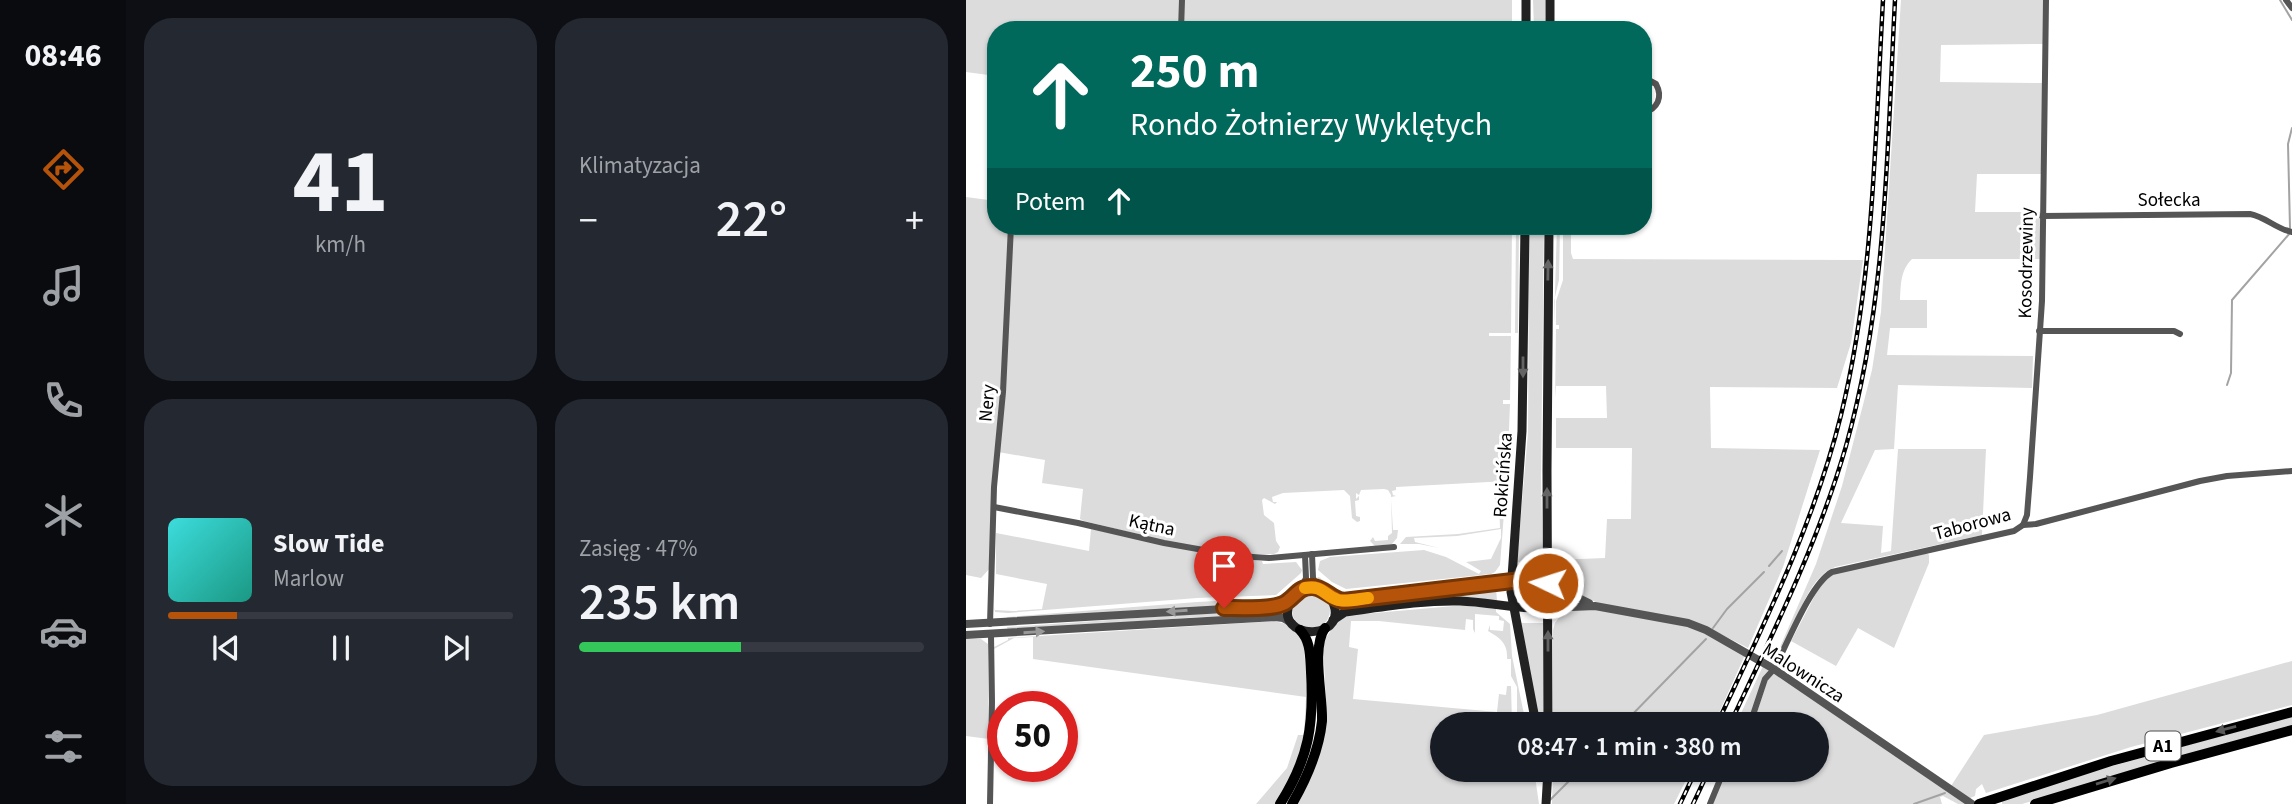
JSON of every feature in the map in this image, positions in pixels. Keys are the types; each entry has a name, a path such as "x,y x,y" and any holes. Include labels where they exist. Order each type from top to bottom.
{"highway":[{"path":"1292,804 1310,769 1319,740 1322,698 1319,644 1328,625"},
{"path":"1280,804 1301,765 1312,722 1310,656 1307,640 1296,627"},
{"name":"A1","path":"1978,803 2164,745 2292,712"},
{"name":"A1","path":"2035,804 2171,762 2292,730"}],"main road":[{"path":"1526,0 1526,21"},
{"path":"1550,0 1550,21"},
{"name":"Rokicińska","path":"1525,235 1522,431 1511,581 1512,607 1534,712"},
{"path":"1548,712 1546,466 1549,235"},
{"path":"1548,583 1511,581 1346,601 1336,600 1320,588 1310,587 1299,590 1291,598 1288,611 1296,627 1312,633 1345,612 1441,602 1548,608"},
{"path":"1328,625 1334,606 1329,595"},
{"path":"1546,782 1546,802"}],"street":[{"path":"1181,21 1182,0"},
{"name":"Kosodrzewiny","path":"2023,525 2027,515 2042,301 2046,0"},
{"path":"2286,0 2292,8"},
{"path":"1652,82 1656,84 1660,95 1656,106 1652,108"},
{"name":"Sołecka","path":"2042,216 2250,214 2292,232"},
{"name":"Nery","path":"990,624 1012,235"},
{"path":"2039,331 2174,331 2180,334"},
{"name":"Taborowa","path":"1754,712 1765,679 1774,669 1814,589 1828,574 1857,565 2014,531 2023,525 2036,524 2216,478 2292,471"},
{"name":"Kątna","path":"995,507 1237,556 1264,558 1394,547"},
{"path":"1309,554 1313,578 1320,588"},
{"path":"1299,590 1306,577 1309,554"},
{"name":"Malownicza","path":"1548,583 1601,607"},
{"path":"966,624 1276,606 1285,604 1291,598"},
{"name":"Malownicza","path":"1548,608 1579,605 1601,607 1697,626 1774,669 1978,803"},
{"path":"966,635 1264,617 1283,618 1296,627"},
{"path":"990,804 991,635"},
{"path":"1710,804 1719,782"}],"shaded area":[{"path":"966,0 1512,0 1512,21 987,21 987,75 966,72"},
{"path":"1533,0 1545,0 1545,21 1534,21"},
{"path":"1901,0 2043,0 2043,44 1941,45 1940,82 2043,83 2042,174 1977,174 1975,212 2041,212 2040,259 1912,259 1903,273 1900,300 1927,300 1927,328 1890,328 1887,355 2033,356 2032,388 1898,385 1894,449 1875,450 1841,523 1883,526 1881,553 1891,551 1898,449 1986,449 1982,535 1835,567 1824,573 1807,595 1774,661 1816,564 1842,486 1872,370 1881,312"},
{"path":"966,197 987,200 987,235 1009,235 990,568 981,578 966,575"},
{"path":"1012,235 1512,235 1511,333 1489,333 1489,336 1511,336 1510,400 1503,400 1503,404 1510,404 1508,455 1502,455 1502,458 1508,458 1507,481 1396,487 1396,490 1392,491 1396,496 1391,497 1388,490 1384,489 1361,490 1359,495 1356,493 1356,499 1359,496 1359,500 1355,501 1356,516 1360,517 1357,522 1352,518 1350,496 1344,490 1283,493 1272,497 1273,502 1277,502 1275,504 1264,498 1264,515 1274,523 1276,541 1280,547 1278,552 1238,554 1170,542 1084,521 1080,519 1083,489 1042,483 1045,460 998,452"},
{"path":"1516,235 1519,235 1518,333 1515,333"},
{"path":"1529,235 1544,235 1541,477 1543,564 1517,562 1528,432"},
{"path":"1557,235 1560,235 1559,280 1555,297"},
{"path":"1563,235 1571,235 1573,259 1863,260 1851,343 1837,388 1710,387 1711,448 1820,450 1783,567 1748,648 1701,624 1598,603 1563,588 1563,584 1555,576 1555,560 1605,558 1607,519 1631,519 1632,448 1556,448 1556,418 1607,418 1606,386 1556,386 1555,398 1556,329 1559,329 1559,325 1556,325 1556,301 1563,280"},
{"path":"1506,487 1500,565 1491,574 1346,589 1318,570 1320,561 1330,557 1424,550 1446,557 1479,574 1481,571 1466,562 1491,559 1501,538 1501,529 1457,536 1414,538 1415,542 1439,548 1400,544 1406,537 1500,528 1499,500 1495,498 1498,492"},
{"path":"1391,499 1393,530 1398,530 1397,538 1392,544 1375,546 1370,541 1373,537 1375,541 1388,540 1392,533"},
{"path":"1091,529 1262,561 1263,564 1296,562 1302,570 1276,595 995,612 994,606 995,610 1042,609 1047,584 996,574 996,533 1089,551"},
{"path":"1927,553 1929,563 1894,648 1858,628 1836,666 1791,641 1822,582 1836,573"},
{"path":"1317,578 1335,591 1343,593 1429,585 1413,590 1342,597 1325,587"},
{"path":"1303,579 1299,586 1277,602 1007,620 1007,617 1277,598"},
{"path":"1522,583 1540,585 1543,594 1540,604 1519,603 1516,589"},
{"path":"1496,587 1497,601 1338,611 1338,604"},
{"path":"1311,591 1324,597 1330,610 1324,623 1311,629 1298,623 1292,610 1298,597"},
{"path":"1465,605 1496,609 1510,624 1512,656 1524,712 1517,712 1517,687 1511,676 1511,659 1507,659 1502,642 1488,631 1490,625 1490,630 1503,631 1504,621 1499,620 1499,616 1475,614 1475,633 1473,620 1466,619 1465,630 1379,621 1351,621 1349,647 1358,649 1353,699 1497,712 1430,712 1430,782 1536,782 1539,804 1296,804 1326,703 1323,642 1338,620 1352,615"},
{"path":"1284,608 1284,615 1199,617 1008,631 1007,627"},
{"path":"1593,609 1696,628 1745,655 1719,712 1553,712 1553,630 1564,611"},
{"path":"1274,621 1286,624 1301,637 1309,714 1300,758 1276,804 1256,804 1287,768 1298,735 1304,735 1306,697 1033,659 1033,637 1014,638 994,649 1008,638"},
{"path":"1520,623 1543,623 1544,712 1538,712"},
{"path":"966,639 981,639 988,644 987,739 966,736"},
{"path":"2292,661 2292,705 2131,747 1986,793 1982,784 1976,789 1975,796 1970,798 1951,786 1984,735 2097,715"},
{"path":"1763,666 1769,670 1752,712 1742,712"},
{"path":"1773,672 1967,804 1958,804 1943,796 1940,797 1942,804 1711,804 1721,782 1829,782 1829,712 1757,712"},
{"path":"1507,686 1511,686 1512,712 1497,712 1499,694 1506,695"},
{"path":"2292,716 2292,727 2022,804 2002,804 2002,800 2066,779"},
{"path":"1553,782 1685,782 1674,804 1552,804"}],"waterway":[{"path":"2280,0 2292,20"},
{"path":"2290,228 2288,144 2292,128"},
{"path":"2227,385 2231,373 2232,300 2290,233"},
{"path":"1769,566 1782,551"},
{"path":"1713,628 1727,609 1764,572"},
{"path":"1635,712 1706,639"},
{"path":"1550,800 1568,782"},
{"path":"1914,804 1945,793"}],"railway":[{"path":"1723,712 1770,611 1802,534 1817,495 1841,415 1852,364 1867,261 1883,0"},
{"path":"1736,712 1794,587 1822,518 1846,446 1860,391 1870,336 1883,224 1895,0"},
{"path":"1680,804 1690,782"},
{"path":"1693,804 1703,782"}],"slow traffic":[{"path":"1305,588 1320,588 1340,601 1368,598"}],"route":[{"path":"1224,608 1278,606 1285,604 1298,591 1310,587 1320,588 1336,600 1343,601 1521,580 1548,583"}]}
